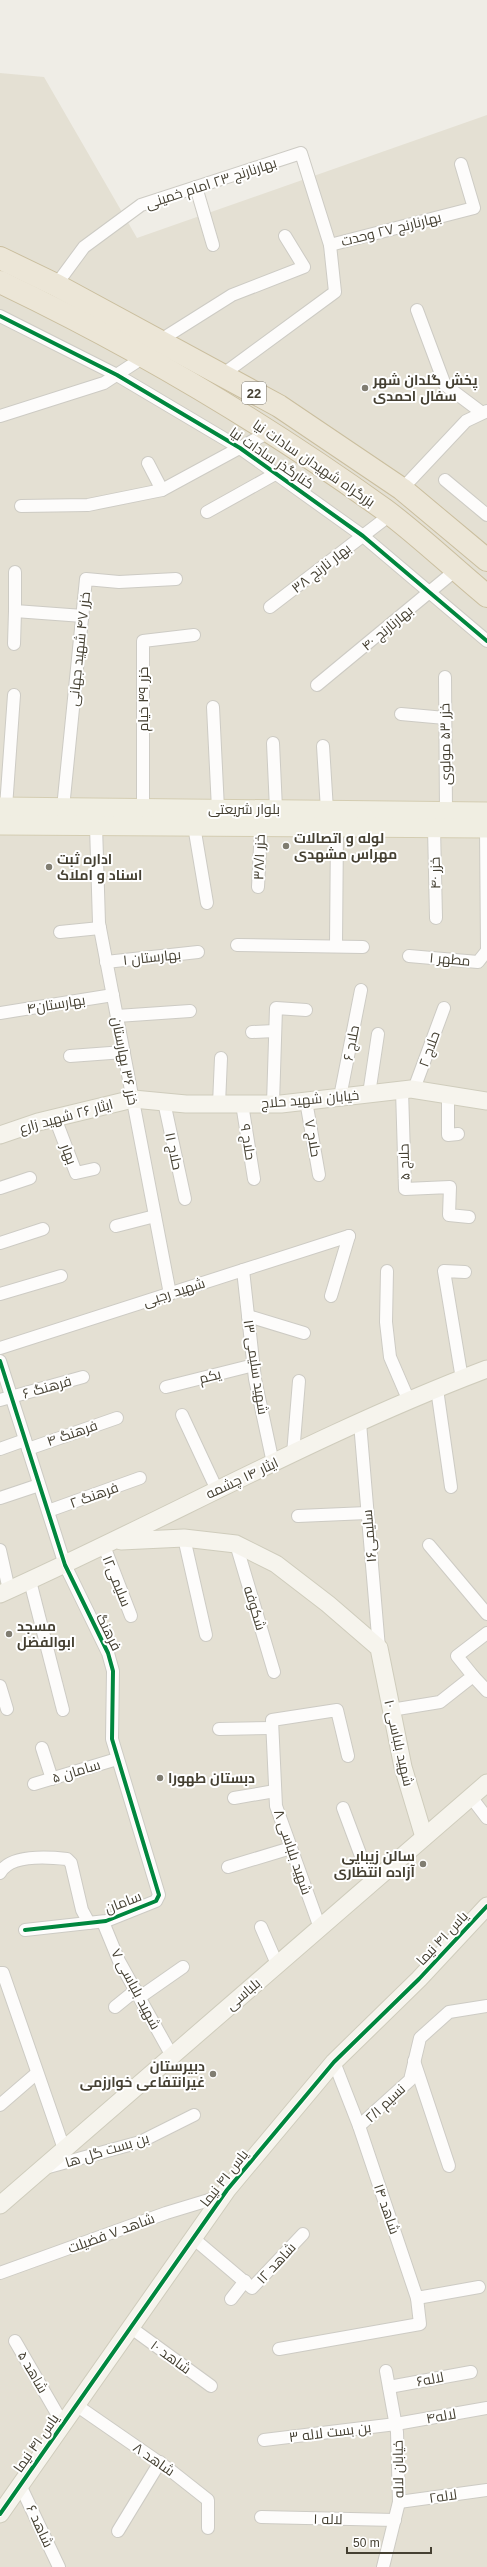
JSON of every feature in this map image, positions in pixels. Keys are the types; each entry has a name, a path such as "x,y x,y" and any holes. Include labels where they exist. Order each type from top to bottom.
{"highway":[{"name":"بزرگراه شهیدان سادات نیا","path":"0,258 56,285 279,406 402,489 487,560"},
{"name":"بزرگراه شهیدان سادات نیا","path":"0,282 144,357 268,432 390,515 487,596"}],"main road":[{"name":"بلوار شریعتی","path":"2,813 63,808 446,810 487,823"},
{"name":"بلوار شریعتی","path":"2,813 96,826 434,828 487,823"}],"street":[{"name":"بهارنارنج ۲۳ امام خمینی","path":"56,285 84,247 141,205 301,152 330,245"},
{"name":"بهارنارنج ۲۷ وحدت","path":"222,375 335,292 330,245 474,208 461,164"},
{"path":"196,187 213,245"},
{"path":"159,341 232,295 304,267 285,236"},
{"path":"402,489 466,421 484,412 445,385 417,310"},
{"name":"کنارگذر سادات نیا","path":"0,316 117,375 240,448 363,536 487,641"},
{"path":"0,416 104,383 144,357"},
{"path":"20,506 88,505 162,490 268,432"},
{"path":"148,464 162,490"},
{"path":"207,512 277,473"},
{"path":"445,480 487,515"},
{"name":"بهار نارنج ۳۸","path":"270,607 390,515"},
{"name":"بهارنارنج ۴۰","path":"317,685 456,570"},
{"path":"14,644 15,572"},
{"name":"خزر ۴۷ شهید جهانی","path":"63,808 86,579 119,582 176,579"},
{"path":"15,611 82,616"},
{"name":"خزر ۴۹ خیام","path":"143,808 143,641 194,635"},
{"name":"خزر ۵۳ مولوی","path":"445,676 446,810"},
{"path":"2,813 14,695"},
{"path":"213,707 218,809"},
{"path":"401,714 445,718"},
{"path":"273,743 276,809"},
{"path":"322,746 328,810"},
{"path":"487,823 487,952"},
{"name":"خزر ۳۶ بهارستان","path":"96,826 100,928 170,1294"},
{"path":"194,826 207,903"},
{"name":"خزر ۳۸/۱","path":"258,888 261,827"},
{"path":"336,946 337,827"},
{"name":"خزر ۴۰","path":"434,828 436,918"},
{"path":"60,932 100,928"},
{"path":"237,945 363,947"},
{"name":"بهارستان ۱","path":"106,962 198,952"},
{"name":"مطهر ۱","path":"410,956 478,962 487,952"},
{"name":"حلاج ۶","path":"340,1097 361,990"},
{"name":"بهارستان۴","path":"0,1013 113,995"},
{"path":"273,1104 276,1008 306,1010"},
{"name":"حلاج ۲","path":"408,1089 444,1008"},
{"path":"117,1016 190,1011"},
{"path":"252,1032 275,1031"},
{"path":"369,1094 378,1034"},
{"path":"70,1056 124,1052"},
{"path":"219,1104 221,1058"},
{"name":"خیابان شهید حلاج","path":"133,1099 219,1104 273,1104 408,1089 487,1101"},
{"name":"حلاج ۵","path":"408,1089 405,1189 450,1187 449,1215 469,1217"},
{"path":"448,1095 448,1135 458,1134"},
{"name":"ایثار ۲۶ شهید زارع","path":"0,1135 55,1118 133,1099"},
{"name":"حلاج ۷","path":"306,1101 319,1175"},
{"name":"حلاج ۱۱","path":"164,1102 185,1199"},
{"name":"حلاج ۹","path":"242,1104 254,1179"},
{"name":"بهار","path":"55,1118 76,1173 94,1169"},
{"path":"0,1188 30,1178"},
{"path":"116,1226 155,1216"},
{"path":"0,1243 44,1229"},
{"name":"شهید رجبی","path":"0,1348 349,1236 331,1296"},
{"name":"شهید سلیمی ۱۳","path":"243,1270 254,1365 273,1463"},
{"path":"387,1272 386,1322 390,1357 409,1401"},
{"path":"462,1379 444,1272 466,1272"},
{"path":"0,1294 61,1276"},
{"path":"248,1316 304,1333"},
{"name":"فرهنگ","path":"0,1361 6,1398 26,1444 65,1565 108,1653 113,1672 112,1739 117,1759 144,1839 159,1895"},
{"name":"یکم","path":"166,1388 254,1365"},
{"name":"ایثار ۱۴ چشمه","path":"5,1592 65,1565 273,1463 409,1401 487,1369"},
{"name":"فرهنگ ۶","path":"6,1398 83,1377"},
{"path":"293,1454 299,1381"},
{"path":"437,1390 451,1487"},
{"path":"182,1415 217,1490"},
{"name":"فرهنگ ۴","path":"0,1449 26,1444 117,1418"},
{"name":"سلیمی۱۶","path":"360,1423 379,1648"},
{"name":"فرهنگ ۲","path":"48,1511 140,1478"},
{"path":"0,1498 40,1485"},
{"path":"298,1516 368,1513"},
{"path":"184,1538 206,1635"},
{"path":"108,1544 184,1538 236,1544 276,1564 328,1604 379,1648"},
{"name":"سلیمی۱۲","path":"108,1544 131,1616"},
{"name":"شکوفه","path":"236,1544 274,1672"},
{"path":"429,1545 487,1614"},
{"path":"0,1550 5,1592"},
{"path":"30,1581 63,1710"},
{"path":"487,1633 457,1656 487,1691"},
{"name":"شهید بلباسی ١٠","path":"379,1648 403,1766 424,1837"},
{"path":"391,1710 440,1702 473,1676"},
{"path":"0,1686 4,1704"},
{"path":"219,1729 272,1728 272,1720 336,1710 348,1756"},
{"name":"شهید بلباسی ۸","path":"272,1728 276,1806 320,1928"},
{"path":"42,1748 52,1778"},
{"name":"سامان ۵","path":"34,1784 117,1759"},
{"name":"بلباسی","path":"0,2205 487,1783"},
{"path":"234,1798 276,1791"},
{"path":"471,1797 487,1818"},
{"path":"343,1808 371,1884"},
{"path":"228,1867 291,1848"},
{"path":"0,1873 9,1864 19,1860 67,1859 71,1863 85,1919 90,1923"},
{"name":"سامان","path":"25,1930 103,1922 156,1901 159,1895"},
{"name":"یاس ۴۱ نیما","path":"0,2512 222,2196 334,2062 419,1979 487,1906"},
{"name":"شهید بلباسی ۷","path":"103,1922 120,1961 172,2056"},
{"path":"261,1927 277,1964"},
{"path":"115,2007 183,1967"},
{"path":"0,1974 3,1973 64,2149"},
{"name":"نسیم ۲/۱","path":"359,2126 410,2080 420,2038 450,2012 487,2006"},
{"path":"414,2061 449,2166"},
{"name":"شاهد ۱۴","path":"279,2348 420,2324 417,2298 359,2126 334,2062"},
{"path":"0,2105 37,2073"},
{"name":"بن بست گل ها","path":"40,2170 140,2142 194,2115"},
{"name":"شاهد ۷ فضیلت","path":"0,2273 166,2213 222,2196"},
{"name":"شاهد ۱۲","path":"193,2238 252,2288 303,2234"},
{"path":"231,2299 245,2281"},
{"path":"417,2298 479,2287"},
{"name":"شاهد ۱۰","path":"130,2327 211,2386"},
{"name":"شاهد ۵","path":"15,2341 63,2424"},
{"name":"خیابان لاله","path":"383,2567 399,2502 396,2424 386,2371"},
{"name":"لاله۶","path":"389,2387 471,2372"},
{"name":"شاهد ۸","path":"76,2405 160,2462 208,2500 208,2528"},
{"name":"لاله۴","path":"396,2424 487,2408"},
{"name":"بن بست لاله ۳","path":"264,2440 396,2424"},
{"path":"118,2531 160,2462"},
{"name":"شاهد ۶","path":"20,2485 59,2567"},
{"name":"لاله۲","path":"399,2502 487,2490"},
{"name":"لاله ۱","path":"261,2517 395,2520"}],"shaded area":[{"path":"0,73 44,77 137,238 487,115 487,2567 0,2567"}],"cycle path":[{"path":"0,316 117,375 240,448 363,536 487,641"},
{"path":"0,1361 65,1565 108,1653 113,1671 112,1739 159,1895 156,1901 106,1921 25,1930"},
{"path":"0,2514 227,2190 334,2062 419,1979 487,1906"}],"place":[{"name":"پخش گلدان شهر سفال احمدی","path":"365,388"},
{"name":"لوله و اتصالات مهراس مشهدی","path":"286,846"},
{"name":"اداره ثبت اسناد و املاک","path":"49,867"},
{"name":"مسجد ابوالفضل","path":"9,1634"},
{"name":"دبستان طهورا","path":"160,1778"},
{"name":"سالن زیبایی آزاده انتظاری","path":"423,1864"},
{"name":"دبیرستان غیرانتفاعی خوارزمی","path":"213,2074"}]}
